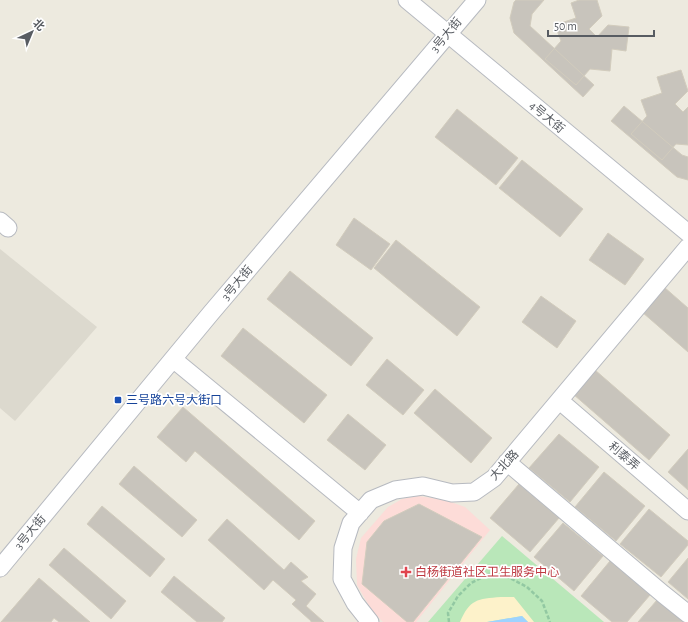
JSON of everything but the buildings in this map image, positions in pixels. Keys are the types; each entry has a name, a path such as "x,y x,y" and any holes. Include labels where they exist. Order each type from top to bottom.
{"street":[{"name":"4号大街","path":"407,0 688,234"},
{"name":"3号大街","path":"0,568 173,359 476,0"},
{"name":"大北路","path":"370,622 355,604 342,579 343,548 351,523 371,500 395,490 423,486 452,493 474,492 494,478 688,248"},
{"path":"173,359 360,513"},
{"name":"利泰弄","path":"560,400 688,511"},
{"path":"507,462 688,614"}],"path":[{"path":"449,622 448,613 458,596 471,583 489,574 508,577 527,588 542,601 550,622"}],"shaded area":[{"path":"0,249 97,327 15,421 0,408"},
{"name":"白杨街道社区卫生服务中心","path":"418,496 445,500 465,507 490,530 416,622 383,622 372,611 357,585 356,559 361,538 388,507 402,499"}],"green space":[{"path":"502,536 604,622 428,622"}],"sand":[{"path":"501,597 514,597 534,622 528,622 522,616 487,622 460,622 467,609 475,602"}],"water":[{"path":"522,616 528,622 487,622"}],"place":[{"name":"三号路六号大街口","path":"118,400"},
{"name":"白杨街道社区卫生服务中心","path":"406,572"}]}
